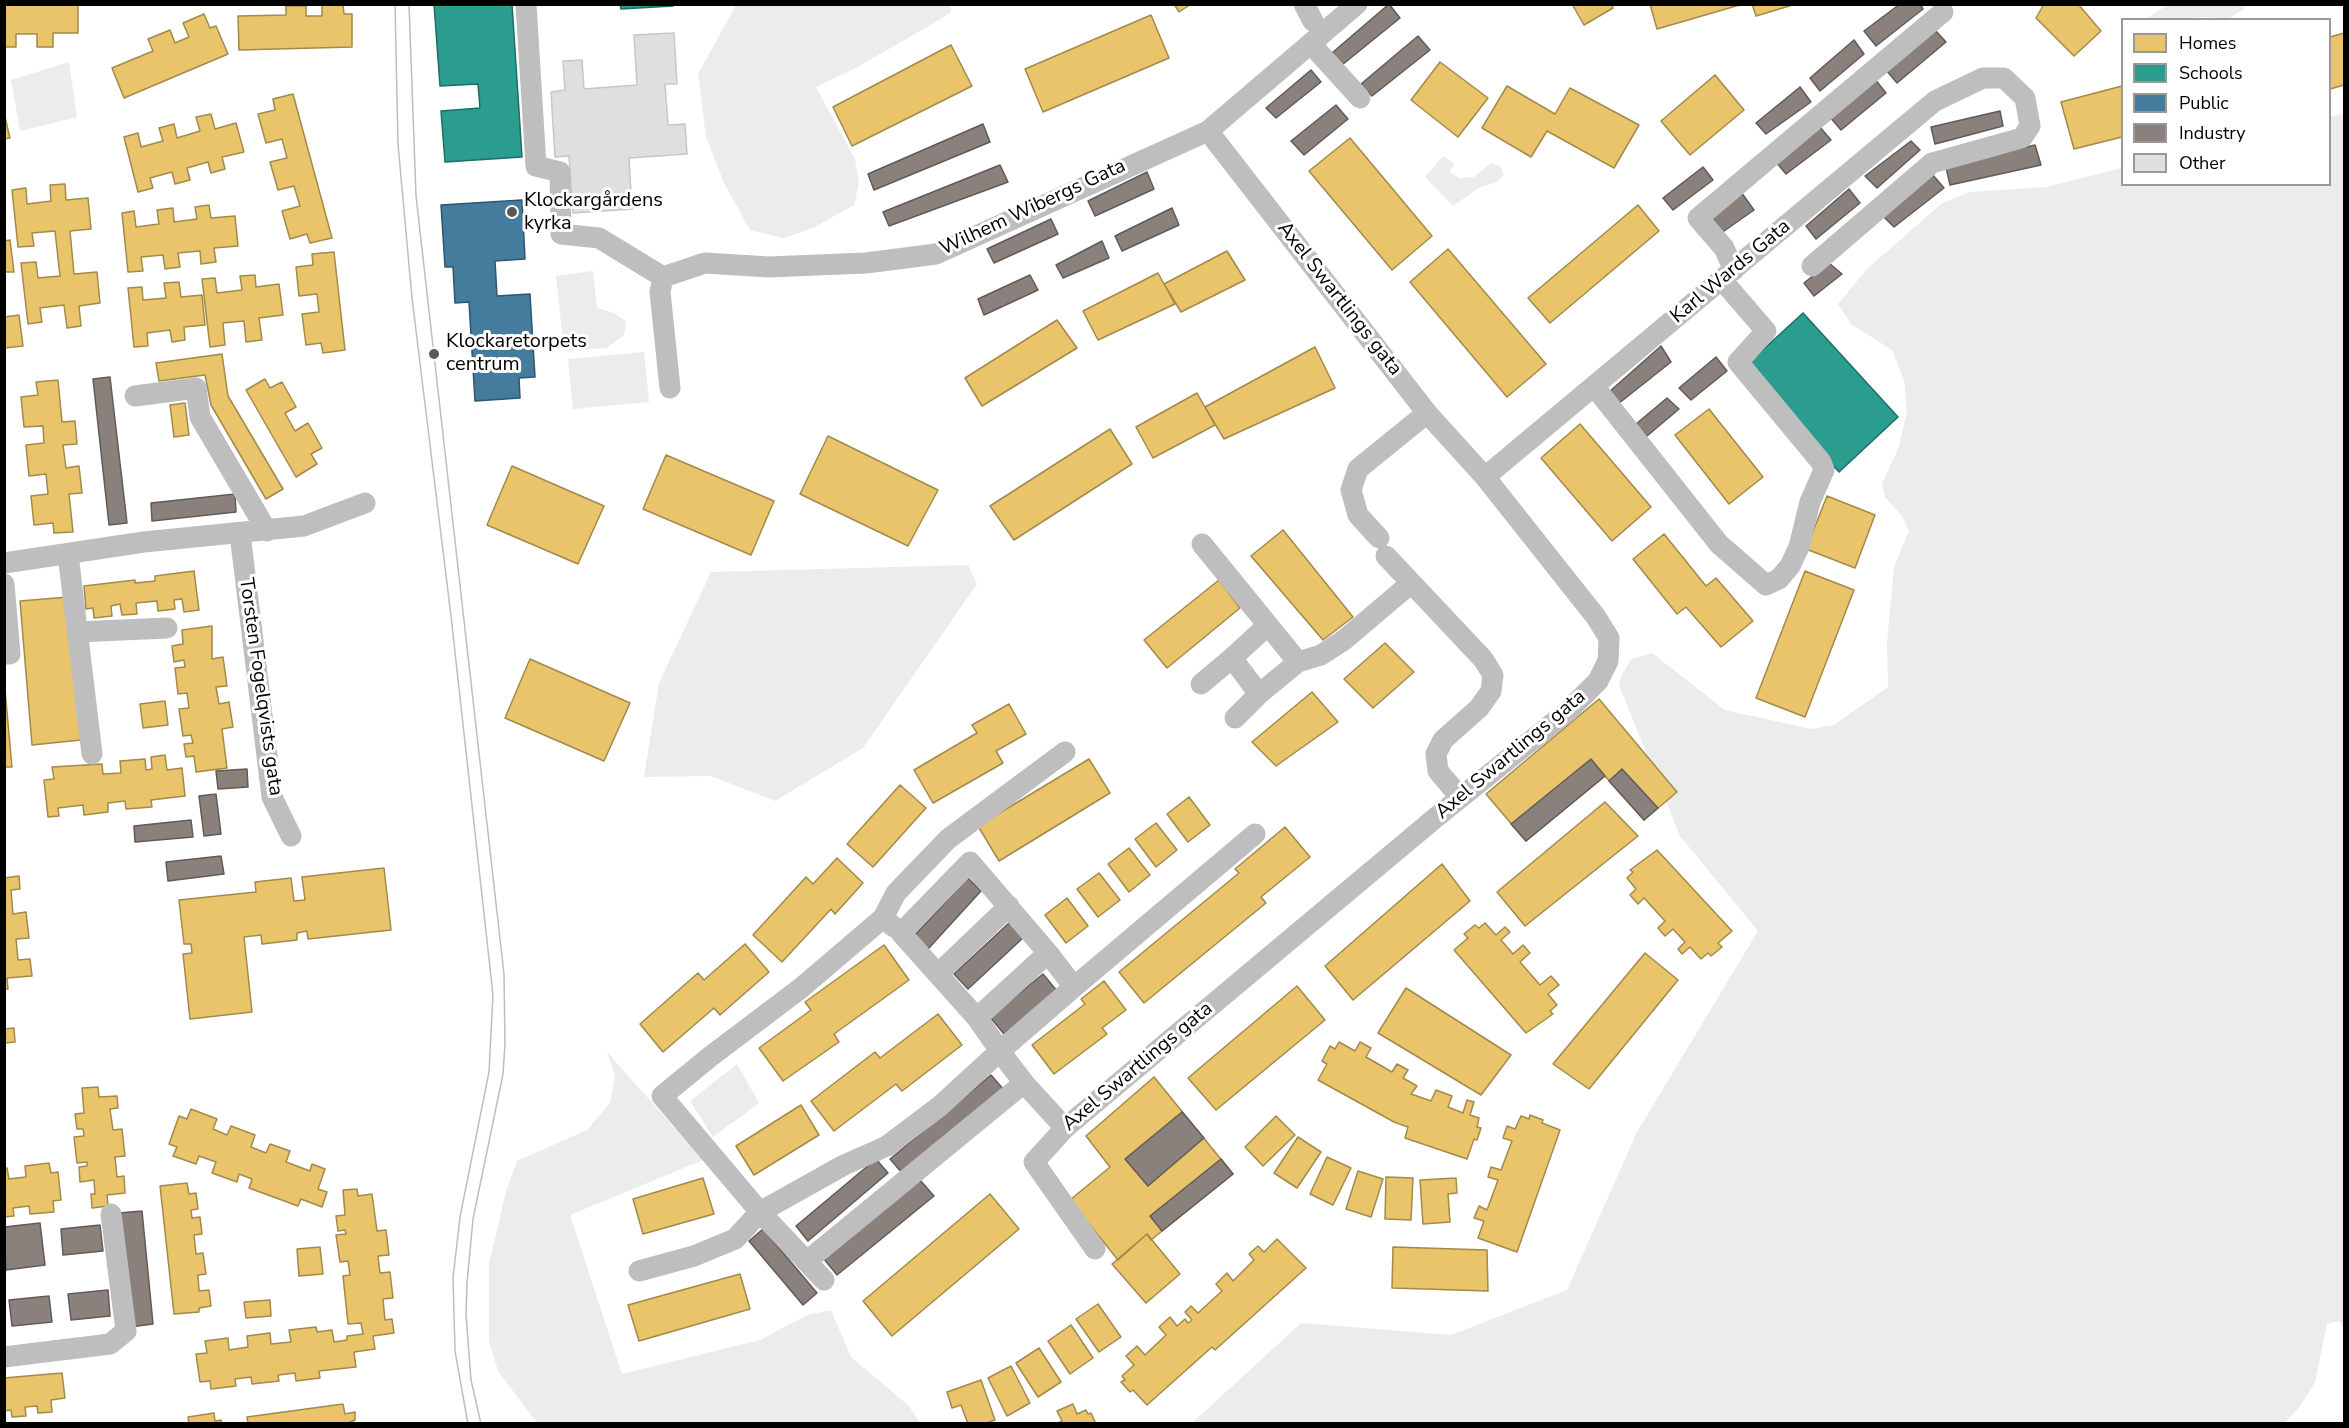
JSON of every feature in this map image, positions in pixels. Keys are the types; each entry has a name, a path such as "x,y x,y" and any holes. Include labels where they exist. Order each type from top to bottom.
{"street":[{"path":"526,4 536,166 560,172 561,234 599,238 663,278 660,292 670,387"},
{"name":"Wilhem Wibergs Gata","path":"663,278 705,262 769,267 866,263 936,254 1208,131 1357,4"},
{"path":"1594,386 1719,544 1766,585 1779,579 1790,566 1799,547 1810,502 1824,470 1821,462 1738,362 1766,331 1728,275 1724,248 1698,218 1943,12"},
{"path":"1311,44 1360,99"},
{"name":"Karl Wards Gata","path":"1485,477 1935,101 1983,78 2004,78 2025,98 2030,126 2022,138 1932,163 1812,266"},
{"name":"Axel Swartlings gata","path":"1095,1248 1034,1162 1065,1128 1460,797 1568,711 1598,681 1608,661 1608,638 1596,617 1485,477 1427,413 1208,131"},
{"path":"135,396 195,388 200,417 267,531"},
{"path":"1427,413 1358,469 1351,490 1358,515 1410,585 1482,659 1493,675 1491,692 1479,708 1443,740 1436,754 1438,771 1460,797"},
{"path":"4,563 144,542 304,526 365,503"},
{"name":"Torsten Fogelqvists gata","path":"240,534 272,797 291,836"},
{"path":"1202,544 1298,662"},
{"path":"68,554 92,754"},
{"path":"4,584 9,654 4,654"},
{"path":"1235,718 1298,662 1321,655 1344,640 1410,585"},
{"path":"1201,684 1268,625"},
{"path":"77,632 167,628"},
{"path":"1232,658 1260,694"},
{"path":"824,1280 760,1212 662,1096 801,988 883,918 897,893 948,838 1065,753"},
{"path":"639,1271 694,1256 735,1239 760,1212 844,1165 887,1146 940,1106 1074,987 1255,834"},
{"path":"901,933 970,862 1009,906 1074,987"},
{"path":"939,973 1009,906"},
{"path":"883,918 901,933 939,973 977,1018 1024,1083 1065,1128"},
{"path":"977,1018 1048,953"},
{"path":"807,1262 1024,1083"},
{"path":"4,1357 110,1344 126,1332 111,1214"}],"shaded area":[{"path":"736,5 950,5 951,12 936,22 854,69 816,87 855,159 859,183 854,205 813,228 784,238 750,230 724,183 706,137 698,74"},
{"path":"2167,5 2242,5 2245,8 2230,18 2148,18"},
{"path":"69,62 77,117 20,131 11,80"},
{"path":"2344,113 2344,1329 2339,1321 2327,1324 2315,1382 2301,1405 2284,1424 1191,1424 1301,1323 1451,1335 1567,1290 1637,1132 1758,931 1680,836 1619,685 1621,677 1631,659 1652,653 1725,710 1811,729 1834,725 1888,687 1887,643 1894,567 1909,531 1902,516 1885,497 1882,484 1898,449 1907,412 1904,380 1892,350 1851,324 1838,304 1867,269 1941,204 1969,192 2046,187 2121,168 2121,186 2331,186 2331,117"},
{"path":"1443,156 1454,163 1450,172 1459,178 1474,177 1491,163 1500,166 1504,175 1495,183 1480,187 1453,206 1425,177"},
{"path":"593,271 597,308 614,313 626,321 624,335 607,348 564,351 556,276"},
{"path":"644,352 649,402 573,409 568,359"},
{"path":"968,565 977,584 863,748 775,801 711,776 644,777 659,683 711,572"},
{"path":"607,1052 703,1160 570,1215 622,1374 760,1340 807,1315 831,1310 851,1357 909,1406 920,1423 537,1423 498,1371 489,1341 489,1264 506,1191 517,1161 587,1130 610,1103 615,1075"},
{"path":"737,1064 759,1103 713,1137 690,1101"}],"building: Homes":[{"path":"4,4 78,4 78,33 53,33 53,47 37,47 37,34 16,34 16,47 4,47"},
{"path":"322,4 343,4 344,14 352,14 352,47 239,50 238,16 286,15 286,6 306,6 306,16 322,16"},
{"path":"1174,4 1191,4 1179,12"},
{"path":"1572,4 1611,4 1613,8 1584,25"},
{"path":"1650,4 1743,4 1657,29"},
{"path":"1752,4 1796,4 1756,16"},
{"path":"2044,4 2078,4 2101,31 2074,56 2036,18"},
{"path":"204,14 210,28 216,26 228,54 124,98 112,68 153,51 148,39 170,30 175,43 189,37 183,23"},
{"path":"1151,15 1169,58 1043,112 1025,69"},
{"path":"2344,33 2344,85 2331,89 2331,37"},
{"path":"951,45 972,86 852,146 833,107"},
{"path":"1440,62 1488,98 1458,137 1411,100"},
{"path":"1715,75 1744,110 1690,155 1661,121"},
{"path":"1507,86 1555,114 1570,88 1639,125 1614,168 1547,131 1531,157 1482,128"},
{"path":"2121,86 2121,137 2074,149 2061,102"},
{"path":"293,94 332,238 310,243 307,234 290,239 282,211 300,206 294,186 278,190 270,162 287,158 282,139 266,143 258,114 275,110 273,99"},
{"path":"4,113 10,138 4,139"},
{"path":"211,114 215,129 236,123 244,152 222,157 225,169 211,173 208,162 187,168 190,180 175,184 172,172 150,178 153,188 138,192 124,137 138,133 141,147 163,141 159,128 174,124 177,138 200,131 196,117"},
{"path":"1350,138 1432,236 1392,270 1309,171"},
{"path":"65,184 66,200 88,198 91,229 70,231 74,274 97,272 100,303 79,306 81,326 67,328 64,305 40,308 42,322 28,324 21,263 36,262 38,278 60,276 55,231 32,233 34,246 18,247 12,190 26,188 27,204 51,201 50,185"},
{"path":"209,205 211,218 235,216 238,246 214,248 216,262 201,264 200,251 178,253 180,267 165,269 163,255 141,257 143,271 128,272 122,213 134,211 136,227 159,224 157,210 173,208 174,222 197,219 195,207"},
{"path":"1638,205 1659,231 1550,323 1528,298"},
{"path":"10,240 14,272 4,272 4,241"},
{"path":"1448,249 1546,364 1507,397 1410,282"},
{"path":"1227,251 1245,280 1181,312 1164,284"},
{"path":"334,252 345,350 323,353 321,343 306,345 302,314 319,312 317,294 299,296 296,267 313,265 312,254"},
{"path":"1158,273 1175,304 1098,340 1083,311"},
{"path":"255,275 256,287 279,284 283,315 259,318 262,340 246,342 244,321 223,323 225,345 210,347 202,279 215,278 217,293 242,290 240,276"},
{"path":"179,282 181,297 202,295 205,325 184,327 185,340 172,342 170,330 147,333 148,346 134,347 128,288 142,287 143,300 166,298 164,283"},
{"path":"19,315 23,346 4,348 4,317"},
{"path":"1057,320 1077,348 982,406 965,378"},
{"path":"1315,347 1335,388 1224,439 1205,407"},
{"path":"222,354 228,396 283,489 266,499 211,405 205,375 159,381 156,363"},
{"path":"265,379 270,388 282,382 296,407 285,413 295,431 308,423 322,448 311,454 317,464 296,477 246,390"},
{"path":"58,380 62,422 75,421 77,444 63,445 66,468 79,466 82,493 69,494 73,532 54,533 53,523 34,525 31,496 48,494 46,474 29,476 26,445 44,443 43,426 24,427 21,397 38,395 36,382"},
{"path":"1197,393 1215,425 1153,458 1136,427"},
{"path":"185,403 189,435 174,437 170,405"},
{"path":"1709,409 1763,477 1729,504 1675,435"},
{"path":"1580,424 1651,507 1612,541 1541,458"},
{"path":"1110,429 1132,464 1014,540 990,506"},
{"path":"828,436 938,490 908,546 800,494"},
{"path":"666,455 774,501 751,555 643,509"},
{"path":"512,466 604,506 578,564 487,525"},
{"path":"1827,496 1875,515 1855,568 1806,549"},
{"path":"1283,530 1353,617 1323,640 1251,556"},
{"path":"1664,534 1706,586 1716,578 1753,621 1721,647 1686,607 1677,614 1633,559"},
{"path":"194,571 199,610 184,612 182,599 174,600 175,609 158,611 157,601 136,603 137,614 122,615 120,604 111,606 112,616 94,618 93,608 86,609 84,586 135,580 135,583 155,581 155,576"},
{"path":"1805,571 1854,590 1805,717 1756,698"},
{"path":"1219,580 1240,608 1167,668 1144,640"},
{"path":"68,597 81,740 32,745 20,601"},
{"path":"212,626 212,659 223,657 227,686 216,687 219,704 229,702 233,727 222,729 227,768 196,772 194,756 186,757 184,744 193,743 191,735 183,736 179,709 189,708 187,693 178,694 175,668 185,667 184,660 174,662 172,646 183,644 182,630"},
{"path":"1385,643 1414,672 1373,708 1344,679"},
{"path":"530,659 630,703 604,761 505,718"},
{"path":"4,679 12,767 4,767"},
{"path":"1312,692 1338,722 1276,766 1252,742"},
{"path":"1599,699 1677,792 1644,820 1605,776 1526,841 1486,794"},
{"path":"165,701 168,725 143,728 140,704"},
{"path":"1009,704 1026,734 996,751 1003,763 933,803 914,770 977,733 972,725"},
{"path":"165,755 167,770 182,768 185,796 151,800 152,807 126,809 125,801 108,803 108,812 84,815 83,805 58,808 59,816 48,817 44,780 54,779 52,767 102,764 103,774 121,773 120,761 145,759 146,770 152,769 151,757"},
{"path":"1089,759 1110,793 999,861 978,826"},
{"path":"900,785 926,808 873,867 847,844"},
{"path":"1189,797 1210,825 1188,842 1167,814"},
{"path":"1605,802 1638,836 1525,926 1497,892"},
{"path":"1156,823 1177,850 1156,867 1135,839"},
{"path":"1285,827 1310,857 1261,897 1266,903 1144,1003 1119,972 1239,873 1235,869"},
{"path":"1129,848 1150,875 1129,892 1108,864"},
{"path":"1657,850 1732,931 1718,943 1722,947 1711,956 1708,953 1701,959 1690,947 1682,954 1678,949 1685,942 1673,929 1665,936 1658,928 1665,921 1644,898 1638,904 1630,895 1636,889 1627,878 1633,872 1630,870"},
{"path":"837,858 863,883 835,914 831,909 782,962 753,935 806,877 813,884"},
{"path":"1442,864 1470,901 1353,1000 1325,966"},
{"path":"384,868 391,930 308,939 307,931 297,933 297,940 262,944 261,935 244,937 252,1012 190,1019 183,954 192,953 191,944 184,944 179,900 256,892 255,882 291,878 294,901 305,900 302,877"},
{"path":"1099,873 1120,900 1098,917 1077,889"},
{"path":"19,876 20,889 11,890 13,914 26,912 29,938 16,939 18,960 30,959 32,976 7,978 8,989 4,989 4,878"},
{"path":"1067,898 1088,926 1066,943 1045,915"},
{"path":"1485,923 1496,935 1505,927 1510,932 1501,940 1513,954 1523,945 1530,953 1520,962 1540,985 1551,976 1559,985 1548,994 1557,1005 1550,1011 1553,1014 1526,1033 1454,950 1468,938 1464,934 1475,925 1479,928"},
{"path":"745,944 769,972 720,1015 714,1008 663,1052 640,1024 698,973 704,980"},
{"path":"884,945 909,980 834,1034 839,1042 783,1081 759,1048 811,1010 805,1002"},
{"path":"1645,953 1678,980 1589,1089 1553,1064"},
{"path":"1104,981 1126,1010 1102,1028 1107,1034 1054,1074 1032,1045 1085,1004 1081,999"},
{"path":"1297,986 1325,1020 1216,1110 1188,1078"},
{"path":"1406,988 1511,1055 1481,1095 1378,1033"},
{"path":"938,1014 962,1045 902,1091 896,1084 834,1131 811,1101 875,1052 880,1058"},
{"path":"14,1028 15,1042 5,1043 4,1058 4,1029"},
{"path":"1339,1042 1355,1051 1360,1042 1371,1048 1366,1057 1392,1072 1397,1064 1408,1070 1403,1078 1417,1086 1411,1094 1431,1101 1436,1090 1452,1096 1448,1107 1463,1113 1467,1100 1474,1102 1470,1115 1479,1118 1477,1127 1481,1128 1477,1140 1474,1139 1467,1159 1405,1138 1408,1127 1394,1122 1318,1080 1327,1064 1322,1061 1330,1046 1335,1049"},
{"path":"1154,1077 1233,1174 1151,1240 1147,1234 1118,1260 1070,1200 1110,1167 1086,1136"},
{"path":"98,1087 99,1097 117,1096 118,1108 110,1109 113,1130 122,1129 125,1156 115,1157 117,1177 124,1176 125,1193 107,1195 108,1206 92,1208 91,1194 95,1194 94,1180 80,1182 79,1167 87,1166 87,1162 77,1163 74,1137 84,1136 83,1129 77,1129 75,1114 84,1113 82,1088"},
{"path":"801,1105 819,1135 754,1175 736,1146"},
{"path":"191,1109 217,1119 213,1129 227,1135 231,1126 255,1135 251,1147 266,1153 270,1144 290,1151 286,1162 310,1171 312,1164 325,1169 318,1189 327,1192 322,1207 301,1199 298,1206 249,1188 252,1179 239,1174 237,1182 212,1173 216,1162 199,1156 196,1164 173,1156 177,1147 169,1144 179,1116 187,1119"},
{"path":"1530,1115 1560,1130 1517,1252 1478,1238 1484,1221 1474,1218 1479,1206 1487,1210 1498,1180 1488,1177 1491,1167 1501,1170 1512,1141 1503,1138 1507,1126 1515,1129 1521,1116 1529,1119"},
{"path":"1276,1116 1295,1135 1263,1166 1245,1147"},
{"path":"1298,1137 1321,1152 1297,1188 1274,1173"},
{"path":"1327,1157 1351,1168 1333,1205 1310,1194"},
{"path":"49,1163 51,1173 58,1172 61,1200 53,1201 54,1212 30,1214 29,1206 13,1208 14,1216 4,1217 4,1168 7,1168 9,1179 26,1177 25,1166"},
{"path":"1358,1171 1383,1179 1371,1217 1346,1209"},
{"path":"1386,1177 1413,1178 1411,1220 1385,1219"},
{"path":"703,1178 714,1214 643,1234 633,1199"},
{"path":"1456,1178 1457,1193 1448,1194 1450,1222 1423,1224 1420,1180"},
{"path":"187,1183 189,1194 196,1193 198,1209 191,1210 192,1218 200,1217 202,1234 194,1235 196,1254 203,1253 206,1274 198,1275 199,1291 209,1290 211,1306 199,1308 199,1312 174,1314 160,1186"},
{"path":"357,1189 358,1196 372,1194 377,1231 386,1230 389,1255 378,1256 380,1273 390,1272 393,1298 383,1299 385,1320 392,1319 394,1333 373,1336 375,1349 354,1352 356,1367 319,1371 320,1378 296,1381 295,1373 278,1375 279,1381 252,1384 251,1377 235,1379 236,1386 211,1389 210,1381 200,1382 196,1354 207,1353 205,1341 228,1338 229,1350 248,1347 247,1336 270,1333 271,1344 291,1342 289,1330 316,1327 317,1332 332,1330 334,1342 347,1340 347,1336 363,1334 361,1323 348,1324 343,1276 350,1275 348,1261 340,1262 336,1235 346,1234 345,1230 338,1231 336,1216 345,1215 343,1190"},
{"path":"990,1194 1019,1229 892,1336 863,1301"},
{"path":"1147,1234 1180,1274 1146,1303 1112,1264"},
{"path":"1277,1239 1306,1268 1215,1350 1212,1347 1147,1405 1133,1390 1130,1392 1121,1382 1125,1380 1122,1376 1134,1365 1126,1356 1137,1346 1145,1355 1166,1335 1159,1327 1170,1317 1177,1326 1185,1319 1188,1323 1192,1320 1185,1312 1191,1306 1198,1313 1222,1291 1216,1284 1227,1273 1233,1281 1254,1260 1249,1254 1258,1246 1264,1252"},
{"path":"320,1247 323,1274 299,1276 297,1249"},
{"path":"1393,1247 1487,1250 1488,1291 1392,1288"},
{"path":"740,1274 750,1309 639,1341 628,1305"},
{"path":"270,1300 271,1316 246,1318 244,1302"},
{"path":"1098,1304 1121,1337 1099,1352 1076,1319"},
{"path":"1071,1325 1093,1358 1070,1374 1048,1341"},
{"path":"1039,1348 1061,1382 1038,1397 1016,1363"},
{"path":"1011,1366 1030,1403 1007,1416 988,1378"},
{"path":"62,1373 65,1398 51,1400 52,1412 38,1413 37,1406 25,1407 26,1416 12,1417 11,1410 4,1411 4,1378"},
{"path":"981,1380 995,1420 984,1424 968,1424 961,1405 952,1408 947,1392"},
{"path":"343,1404 345,1414 355,1412 355,1420 345,1424 248,1424 247,1417"},
{"path":"1073,1404 1077,1414 1086,1410 1088,1414 1091,1413 1096,1424 1056,1424 1062,1421 1057,1411"},
{"path":"214,1413 215,1421 221,1420 222,1424 189,1424 188,1417"}],"building: Schools":[{"path":"434,4 512,4 522,157 445,162 441,111 480,108 478,84 440,86"},
{"path":"620,4 673,4 673,6 621,9"},
{"path":"1803,313 1898,417 1839,472 1743,368"}],"building: Public":[{"path":"522,200 525,259 495,261 497,296 530,294 535,377 519,378 520,398 475,401 469,302 455,303 453,267 445,267 441,205"}],"building: Industry":[{"path":"1389,4 1400,18 1342,65 1332,53"},
{"path":"1900,4 1920,4 1923,9 1876,46 1864,31"},
{"path":"1934,29 1946,42 1897,83 1886,70"},
{"path":"1418,36 1430,50 1372,96 1361,84"},
{"path":"1854,40 1864,54 1820,91 1810,78"},
{"path":"1311,70 1321,82 1276,118 1266,108"},
{"path":"1874,78 1886,93 1841,130 1829,116"},
{"path":"1800,87 1811,102 1766,134 1756,123"},
{"path":"1336,105 1348,119 1304,155 1291,141"},
{"path":"2000,111 2003,126 1935,144 1931,127"},
{"path":"983,124 990,142 874,190 868,174"},
{"path":"1819,126 1831,140 1786,174 1776,162"},
{"path":"1911,141 1920,150 1877,188 1865,176"},
{"path":"2035,145 2041,165 1950,185 1946,167"},
{"path":"1000,165 1008,182 889,226 883,212"},
{"path":"1703,167 1713,180 1673,210 1663,198"},
{"path":"1147,172 1154,189 1095,216 1088,201"},
{"path":"1932,174 1944,188 1894,227 1883,216"},
{"path":"1849,189 1860,203 1816,239 1806,226"},
{"path":"1741,192 1754,210 1717,236 1705,219"},
{"path":"1172,208 1179,225 1122,251 1115,236"},
{"path":"1051,219 1058,234 994,263 987,249"},
{"path":"1102,241 1109,258 1063,278 1056,265"},
{"path":"1829,263 1842,274 1814,296 1804,283"},
{"path":"1030,275 1038,290 984,315 978,299"},
{"path":"1661,346 1671,362 1618,404 1609,392"},
{"path":"1716,357 1727,371 1691,400 1679,388"},
{"path":"110,377 127,523 109,525 93,379"},
{"path":"1667,398 1679,409 1647,436 1636,424"},
{"path":"235,494 236,512 152,521 151,503"},
{"path":"1591,759 1605,776 1526,841 1511,824"},
{"path":"247,769 248,787 218,789 216,771"},
{"path":"1622,769 1658,808 1644,820 1609,781"},
{"path":"216,794 221,834 204,836 199,796"},
{"path":"191,820 193,837 135,842 134,826"},
{"path":"221,856 224,874 168,881 166,862"},
{"path":"968,878 981,891 928,949 914,936"},
{"path":"1010,922 1024,937 968,989 954,974"},
{"path":"1043,974 1057,991 1004,1034 990,1017"},
{"path":"991,1075 1004,1090 903,1174 890,1159"},
{"path":"1182,1112 1204,1138 1148,1186 1125,1159"},
{"path":"876,1159 888,1173 808,1241 796,1226"},
{"path":"1221,1159 1233,1174 1162,1231 1150,1216"},
{"path":"920,1180 934,1196 837,1275 824,1259"},
{"path":"142,1211 153,1324 130,1327 119,1213"},
{"path":"40,1223 45,1265 6,1270 4,1227"},
{"path":"100,1225 103,1251 63,1255 61,1229"},
{"path":"763,1229 817,1293 803,1305 749,1241"},
{"path":"108,1290 110,1316 71,1320 68,1294"},
{"path":"49,1296 52,1322 12,1326 9,1300"}],"building: Other":[{"path":"674,33 677,84 665,84 668,125 685,124 687,154 629,158 632,209 573,213 569,156 555,157 551,92 565,90 563,61 582,60 584,89 637,85 634,35"}],"tram line":[{"path":"395,4 398,144 412,298 451,616 493,995 489,1072 460,1217 453,1278 455,1351 468,1424"},
{"path":"409,4 416,196 504,974 503,1074 473,1219 467,1283 466,1315 471,1380 481,1424"}],"place":[{"name":"Klockargårdens kyrka","path":"512,212"},
{"name":"Klockaretorpets centrum","path":"434,354"}]}
